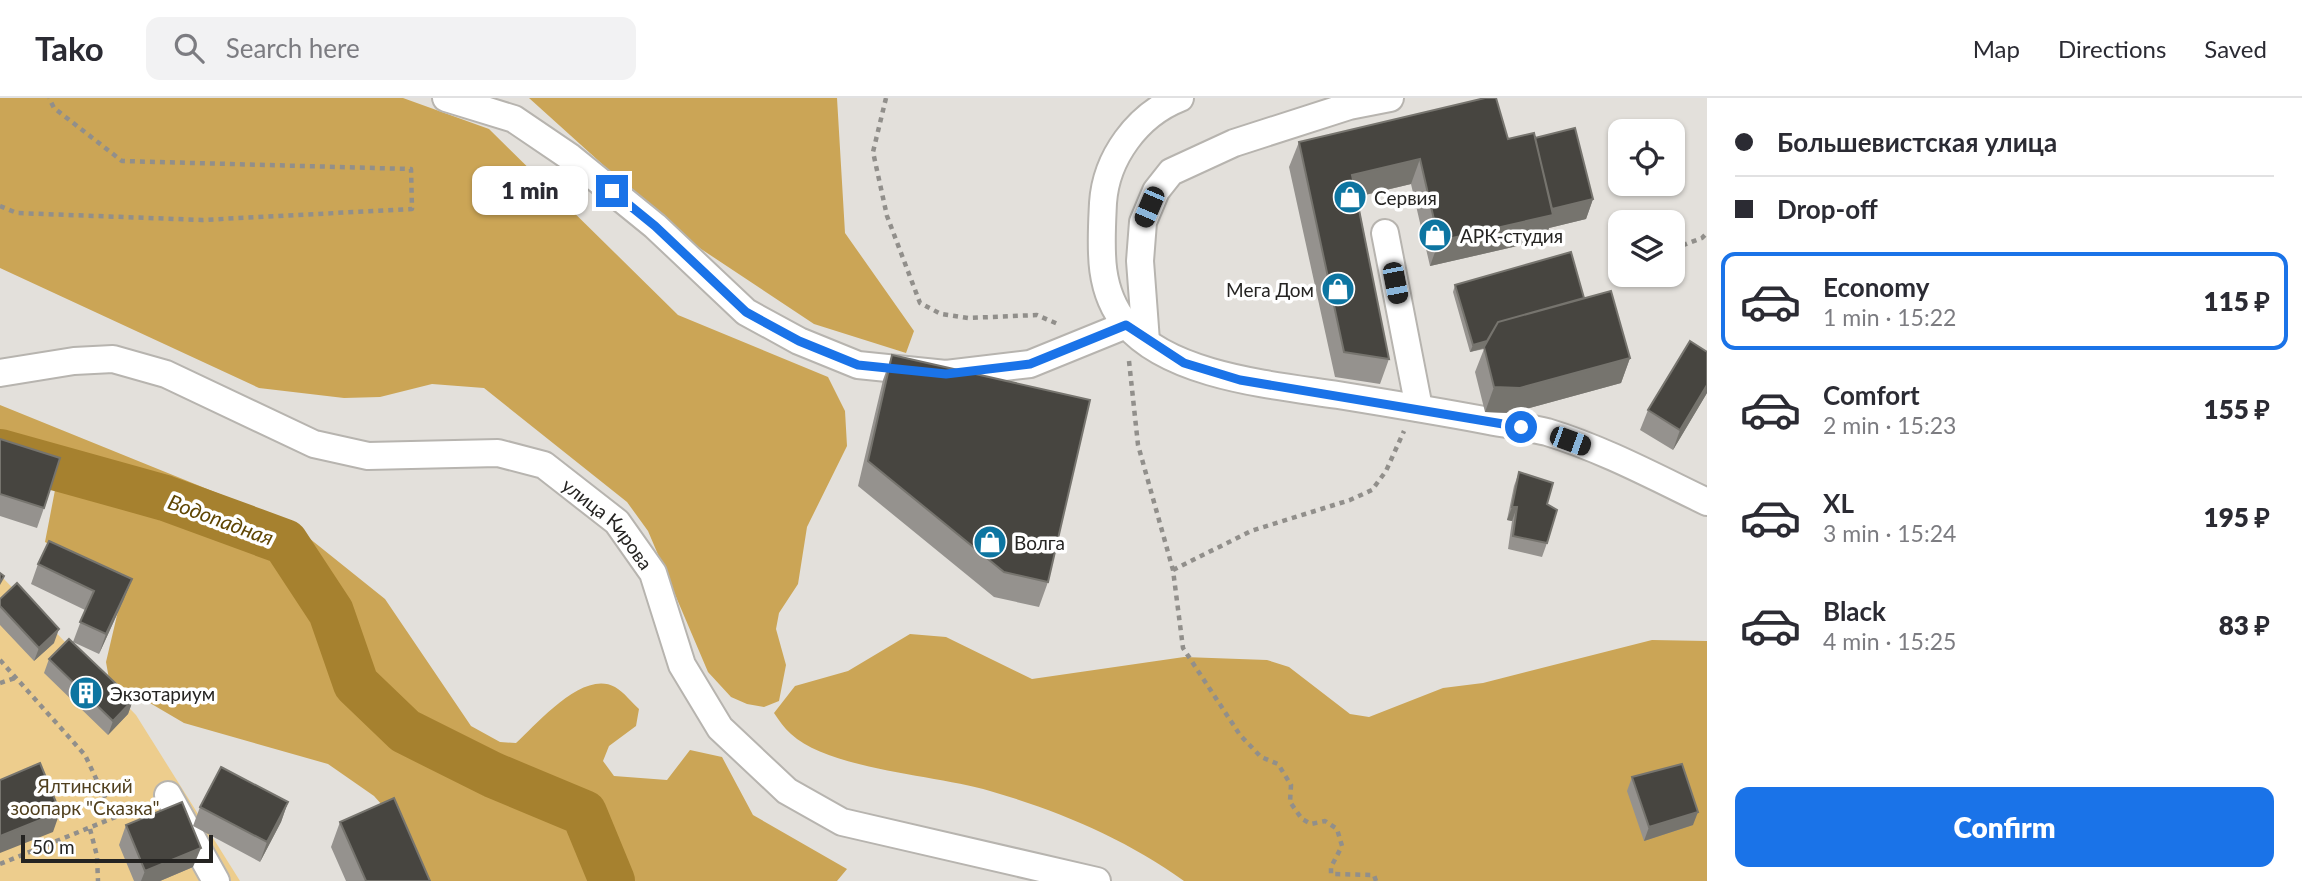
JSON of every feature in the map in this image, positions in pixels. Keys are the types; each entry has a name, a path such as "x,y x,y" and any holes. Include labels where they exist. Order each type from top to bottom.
{"street":[{"path":"446,98 514,119 570,157 655,226 746,312 799,341 858,365 946,374 1030,364 1093,339 1136,333"},
{"path":"1180,98 1168,103 1125,137 1104,187 1101,250 1106,293 1136,333 1184,363 1240,380 1419,408 1546,432 1618,458 1707,502"},
{"path":"1136,333 1143,222 1156,191 1171,172 1234,142 1349,106 1390,98"},
{"path":"1385,233 1419,408"},
{"name":"улица Кирова","path":"0,373 74,361 112,360 166,375 313,445 368,457 498,453 544,466 616,523 652,573 681,666 719,728 786,792 842,823 1095,881"},
{"path":"168,795 216,881"}],"path":[{"path":"0,206 17,213 202,220 412,209 411,169 122,161 54,108 49,98"},
{"path":"886,98 873,152 887,216 920,303 941,314 968,318 1037,315 1093,339"},
{"path":"1685,244 1702,238 1707,233"},
{"path":"1136,333 1138,445 1173,570 1183,648 1240,734 1261,757 1278,764 1291,785 1290,802 1302,819 1311,824 1325,821 1337,829 1342,846 1331,867 1331,874 1374,876 1376,881"},
{"path":"1173,570 1251,531 1350,500 1372,490 1385,471 1394,447 1419,408"},
{"path":"0,660 85,755 115,819"},
{"path":"0,683 18,677"},
{"path":"0,864 168,795"},
{"path":"90,829 97,856 98,881"}],"green space":[{"name":"Ялтинский зоопарк \"Сказка\"","path":"0,575 136,715 240,881 0,881"}],"shaded area":[{"path":"0,98 403,98 489,129 678,315 828,377 845,411 847,446 807,527 798,584 779,613 776,629 786,665 779,701 764,707 731,697 708,672 648,531 627,502 484,388 432,384 380,397 344,398 259,388 0,268"},
{"path":"529,98 837,98 845,233 914,331 906,353 814,324 683,237"},
{"path":"0,405 289,522 385,599 471,726 500,742 516,743 561,701 589,685 602,683 615,687 639,709 636,726 609,746 603,761 614,776 667,780 690,750 722,757 753,815 847,869 837,881 420,881 401,826 374,796 328,764 184,723 109,679 106,662 118,611 112,578 45,542 61,459 48,448 0,435"},
{"path":"910,634 946,637 1032,679 1184,657 1267,660 1289,667 1350,714 1369,717 1443,688 1483,683 1652,640 1707,641 1707,881 1184,881 1115,839 1041,808 968,785 885,770 831,756 791,734 774,713 795,686 848,671"}],"building":[{"path":"1485,98 1496,98 1508,139 1534,133 1553,215 1439,241 1420,159 1352,175 1389,359 1344,352 1299,142"},
{"path":"1575,128 1593,199 1552,209 1535,138"},
{"path":"1571,252 1584,298 1498,322 1487,341 1473,345 1455,285"},
{"path":"1611,291 1630,358 1520,388 1494,387 1484,347 1498,322"},
{"path":"1690,341 1707,352 1707,385 1680,430 1648,410"},
{"name":"Волга","path":"892,355 1090,400 1048,582 1004,572 868,461"},
{"path":"0,439 60,458 44,508 0,494"},
{"path":"1519,472 1553,483 1547,504 1557,510 1547,543 1513,536 1517,507 1512,507"},
{"path":"49,541 132,579 106,634 80,622 94,591 38,564"},
{"path":"17,583 59,629 39,648 0,606 0,599"},
{"path":"69,639 133,700 113,721 49,659"},
{"path":"40,763 60,812 0,836 0,780"},
{"path":"1682,764 1698,812 1649,827 1632,777"},
{"path":"221,767 288,802 267,842 200,807"},
{"path":"394,798 430,881 366,881 340,822"},
{"path":"182,802 201,848 145,871 126,825"}],"waterway":[{"name":"Водопадная","path":"0,452 165,498 285,542 331,612 356,684 405,731 493,775 584,813 612,881"}],"place":[{"name":"Сервия","path":"1350,197"},
{"name":"АРК-студия","path":"1435,235"},
{"name":"Мега Дом","path":"1338,289"},
{"name":"Волга","path":"990,542"},
{"name":"Экзотариум","path":"86,693"}],"route":[{"path":"612,191 655,226 746,312 799,341 858,365 946,374 1030,364 1126,325 1146,341 1184,363 1240,380 1521,427"}]}
